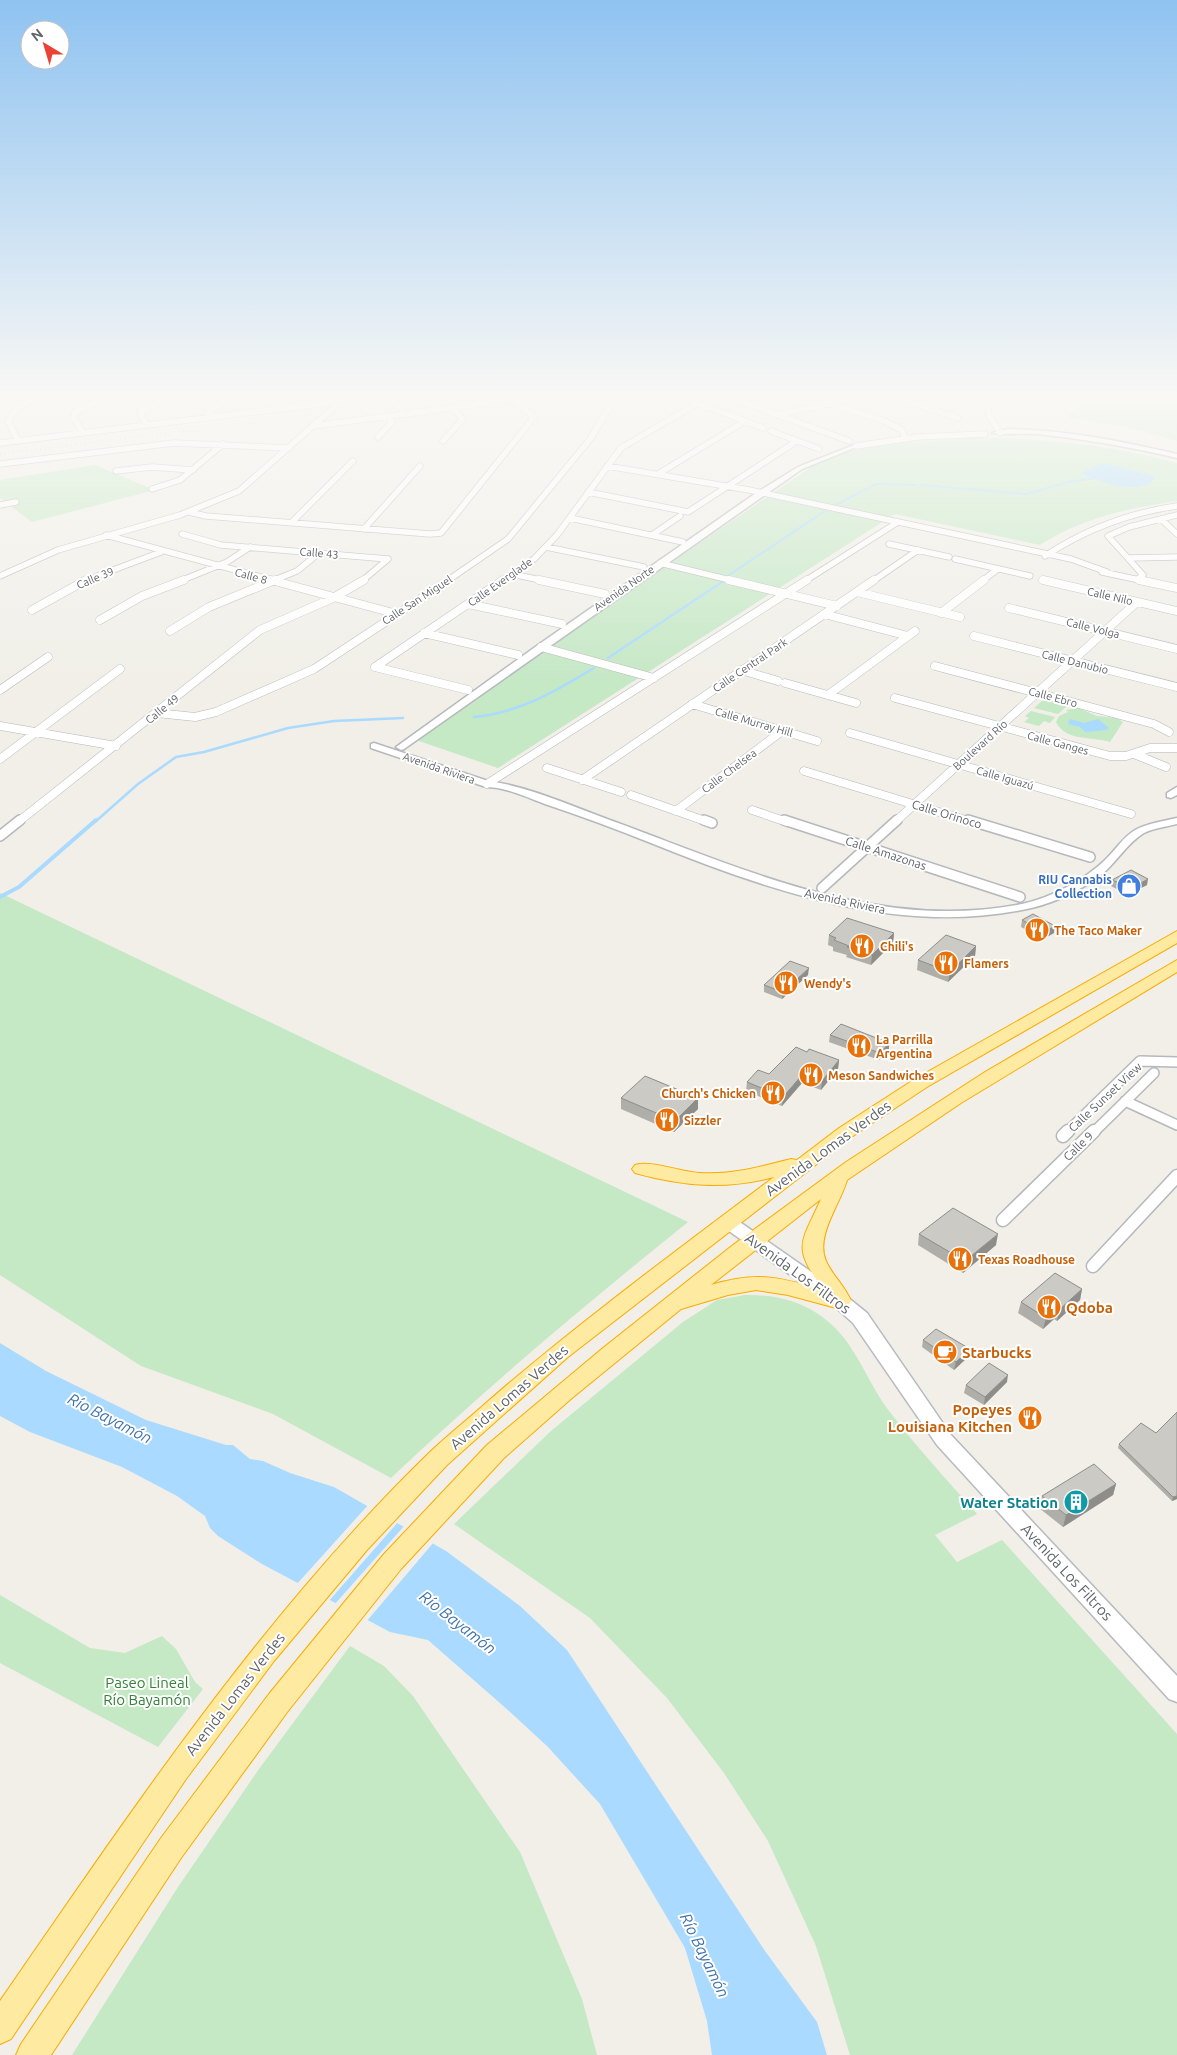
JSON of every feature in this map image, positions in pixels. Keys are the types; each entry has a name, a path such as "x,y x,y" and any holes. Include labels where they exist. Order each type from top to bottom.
{"highway":[{"name":"Avenida Lomas Verdes","path":"0,2028 176,1770 265,1653 358,1543 439,1458 560,1351 811,1159 921,1083 1177,936"},
{"path":"32,2055 79,1988 169,1850 268,1716 369,1590 474,1474 526,1422 753,1240 882,1146 962,1094 1177,965"},
{"path":"642,1169 679,1178 707,1181 731,1180 770,1173 811,1159"},
{"path":"838,1178 830,1204 812,1238 812,1252 816,1264 836,1288 840,1301"},
{"path":"669,1307 706,1293 754,1283 782,1287 840,1301"}],"main road":[{"name":"Avenida Los Filtros","path":"728,1222 840,1301 860,1318 944,1440 1177,1692"}],"street":[{"path":"0,576 53,552 189,512 218,502 240,491"},
{"path":"291,523 323,491"},
{"path":"364,529 398,491"},
{"path":"189,512 206,516 430,534 441,532 474,491"},
{"name":"Calle San Miguel","path":"157,713 195,716 216,712 314,669 508,539 548,491"},
{"path":"588,492 688,512 718,491"},
{"path":"747,491 1044,556 1177,588"},
{"name":"Avenida Norte","path":"401,747 766,491"},
{"name":"Calle Everglade","path":"468,690 375,667 534,559 570,518 588,492"},
{"path":"0,505 16,502"},
{"path":"1044,556 1068,540 1096,526 1149,510 1177,506"},
{"path":"1138,579 1143,575 1108,536 1128,527 1177,515"},
{"path":"652,535 680,516"},
{"path":"570,518 683,542"},
{"path":"1161,519 1177,534"},
{"path":"491,781 896,523"},
{"name":"Calle 43","path":"182,534 221,545 388,559"},
{"name":"Calle 8","path":"106,535 217,567 397,614"},
{"path":"890,544 1030,576"},
{"path":"100,620 145,594 239,557 250,547"},
{"path":"546,547 644,567"},
{"name":"Calle Central Park","path":"582,780 918,550"},
{"name":"Calle 39","path":"32,610 89,578 162,552"},
{"path":"170,631 209,607 297,571 319,553"},
{"path":"1129,558 1177,556"},
{"name":"Calle 49","path":"0,836 260,630 333,598 365,580 388,559"},
{"path":"660,564 837,605"},
{"path":"941,613 998,569"},
{"path":"512,574 605,594"},
{"name":"Calle Nilo","path":"1043,580 1177,611"},
{"path":"857,592 960,617"},
{"name":"Boulevard Río","path":"822,888 1137,602"},
{"path":"468,604 562,624"},
{"name":"Calle Volga","path":"1009,608 1177,649"},
{"path":"824,614 908,636"},
{"path":"828,695 915,631"},
{"path":"424,634 518,655"},
{"name":"Calle Danubio","path":"974,636 1177,687"},
{"path":"541,647 654,678"},
{"path":"0,690 48,657"},
{"name":"Calle Ebro","path":"935,666 1154,724 1169,732"},
{"path":"0,759 120,668"},
{"path":"741,670 856,703"},
{"name":"Calle Ganges","path":"895,698 1102,755 1119,757 1134,754 1177,753"},
{"name":"Calle Murray Hill","path":"692,704 817,741"},
{"path":"0,726 116,746"},
{"name":"Calle Chelsea","path":"676,811 782,731"},
{"name":"Calle Iguazú","path":"850,733 1131,814"},
{"name":"Avenida Riviera","path":"491,781 378,743 401,747 681,852 800,891 830,900 903,912 970,914 1022,907 1067,891 1085,882 1107,864 1126,842 1140,832 1177,821"},
{"path":"1119,757 1133,748 1146,749"},
{"name":"Calle Ganges","path":"1134,754 1146,749 1177,748"},
{"path":"1134,754 1166,767"},
{"path":"547,768 621,792"},
{"name":"Calle Orinoco","path":"804,771 1090,857"},
{"path":"631,795 712,822"},
{"name":"Calle Amazonas","path":"752,810 1020,897"},
{"name":"Calle Sunset View","path":"1063,1136 1140,1061 1177,1062"},
{"name":"Calle 9","path":"1003,1220 1154,1073"},
{"path":"1125,1101 1177,1125"},
{"path":"1093,1266 1177,1176"}],"green space":[{"path":"0,491 152,491 32,522 0,498"},
{"path":"776,491 1177,491 1177,501 1123,511 1089,521 1040,545 895,514 498,768 416,740 512,671"},
{"path":"1043,700 1067,706 1058,714 1034,708"},
{"path":"1078,708 1097,716 1117,718 1123,722 1110,742 1073,736 1066,733 1056,722 1059,716 1068,712 1066,710"},
{"path":"1031,711 1055,717 1050,723 1044,721 1039,726 1024,722 1029,718 1025,716"},
{"path":"0,893 688,1222 537,1347 391,1478 273,1414 141,1366 0,1275"},
{"path":"745,1295 781,1298 797,1303 812,1310 838,1331 849,1345 888,1410 977,1514 935,1535 957,1562 1002,1540 1177,1734 1177,2055 850,2055 816,1946 768,1841 724,1773 667,1698 590,1618 454,1524 551,1431 683,1322 717,1300"},
{"name":"Paseo Lineal Río Bayamón","path":"0,1595 90,1648 125,1653 162,1636 176,1649 195,1682 203,1689 158,1747 0,1663"},
{"path":"350,1646 384,1666 413,1696 520,1852 582,1999 597,2055 72,2055 178,1887 259,1769"}],"water":[{"path":"1070,719 1084,723 1098,719 1109,728 1085,732 1080,727 1068,724"},
{"name":"Río Bayamón","path":"0,1343 46,1371 146,1420 226,1445 233,1445 250,1459 263,1461 290,1473 334,1487 446,1551 520,1606 567,1650 765,1951 817,2022 827,2055 712,2055 707,2021 685,1948 600,1804 547,1746 428,1640 390,1632 262,1564 218,1536 210,1528 205,1516 177,1496 122,1467 30,1432 0,1416"}],"pier":[{"path":"369,1504 399,1521 328,1602 296,1585"},
{"path":"405,1525 434,1542 366,1622 334,1605"}],"building":[{"path":"1131,870 1148,879 1137,885 1132,883 1126,886 1112,880"},
{"path":"1033,914 1055,926 1044,932 1022,920"},
{"path":"847,918 894,933 872,955 847,947 849,946 834,940 836,938 829,935"},
{"path":"946,935 976,946 950,972 918,960"},
{"path":"790,961 809,968 783,992 764,985"},
{"path":"841,1024 889,1043 880,1053 830,1035"},
{"path":"796,1047 807,1052 809,1049 839,1060 822,1081 803,1074 783,1097 747,1082 758,1070 769,1074"},
{"path":"645,1076 698,1098 675,1121 621,1098"},
{"name":"Texas Roadhouse","path":"953,1208 998,1234 965,1261 919,1234"},
{"path":"1055,1273 1082,1289 1059,1310 1056,1308 1046,1318 1021,1302"},
{"path":"936,1329 970,1349 956,1362 923,1340"},
{"path":"989,1363 1008,1375 985,1397 966,1385"},
{"path":"1177,1412 1177,1496 1173,1497 1119,1444 1141,1423 1156,1433"},
{"path":"1094,1464 1116,1484 1066,1515 1042,1496"}],"waterway":[{"path":"834,506 863,491"},
{"path":"990,491 1027,494 1038,491"},
{"path":"729,575 825,511"},
{"path":"608,658 722,582"},
{"path":"474,717 506,711 537,700 594,668"},
{"path":"95,822 138,784 176,757 204,752 288,728 334,721 403,718"},
{"path":"0,897 19,887 96,820"}],"place":[{"name":"RIU Cannabis Collection","path":"1129,886"},
{"name":"The Taco Maker","path":"1037,930"},
{"name":"Chili's","path":"862,946"},
{"name":"Flamers","path":"946,963"},
{"name":"Wendy's","path":"786,983"},
{"name":"La Parrilla Argentina","path":"859,1046"},
{"name":"Meson Sandwiches","path":"811,1075"},
{"name":"Church's Chicken","path":"773,1093"},
{"name":"Sizzler","path":"667,1120"},
{"name":"Texas Roadhouse","path":"960,1259"},
{"name":"Qdoba","path":"1049,1307"},
{"name":"Starbucks","path":"945,1352"},
{"name":"Popeyes Louisiana Kitchen","path":"1030,1418"},
{"name":"Water Station","path":"1076,1502"}]}
